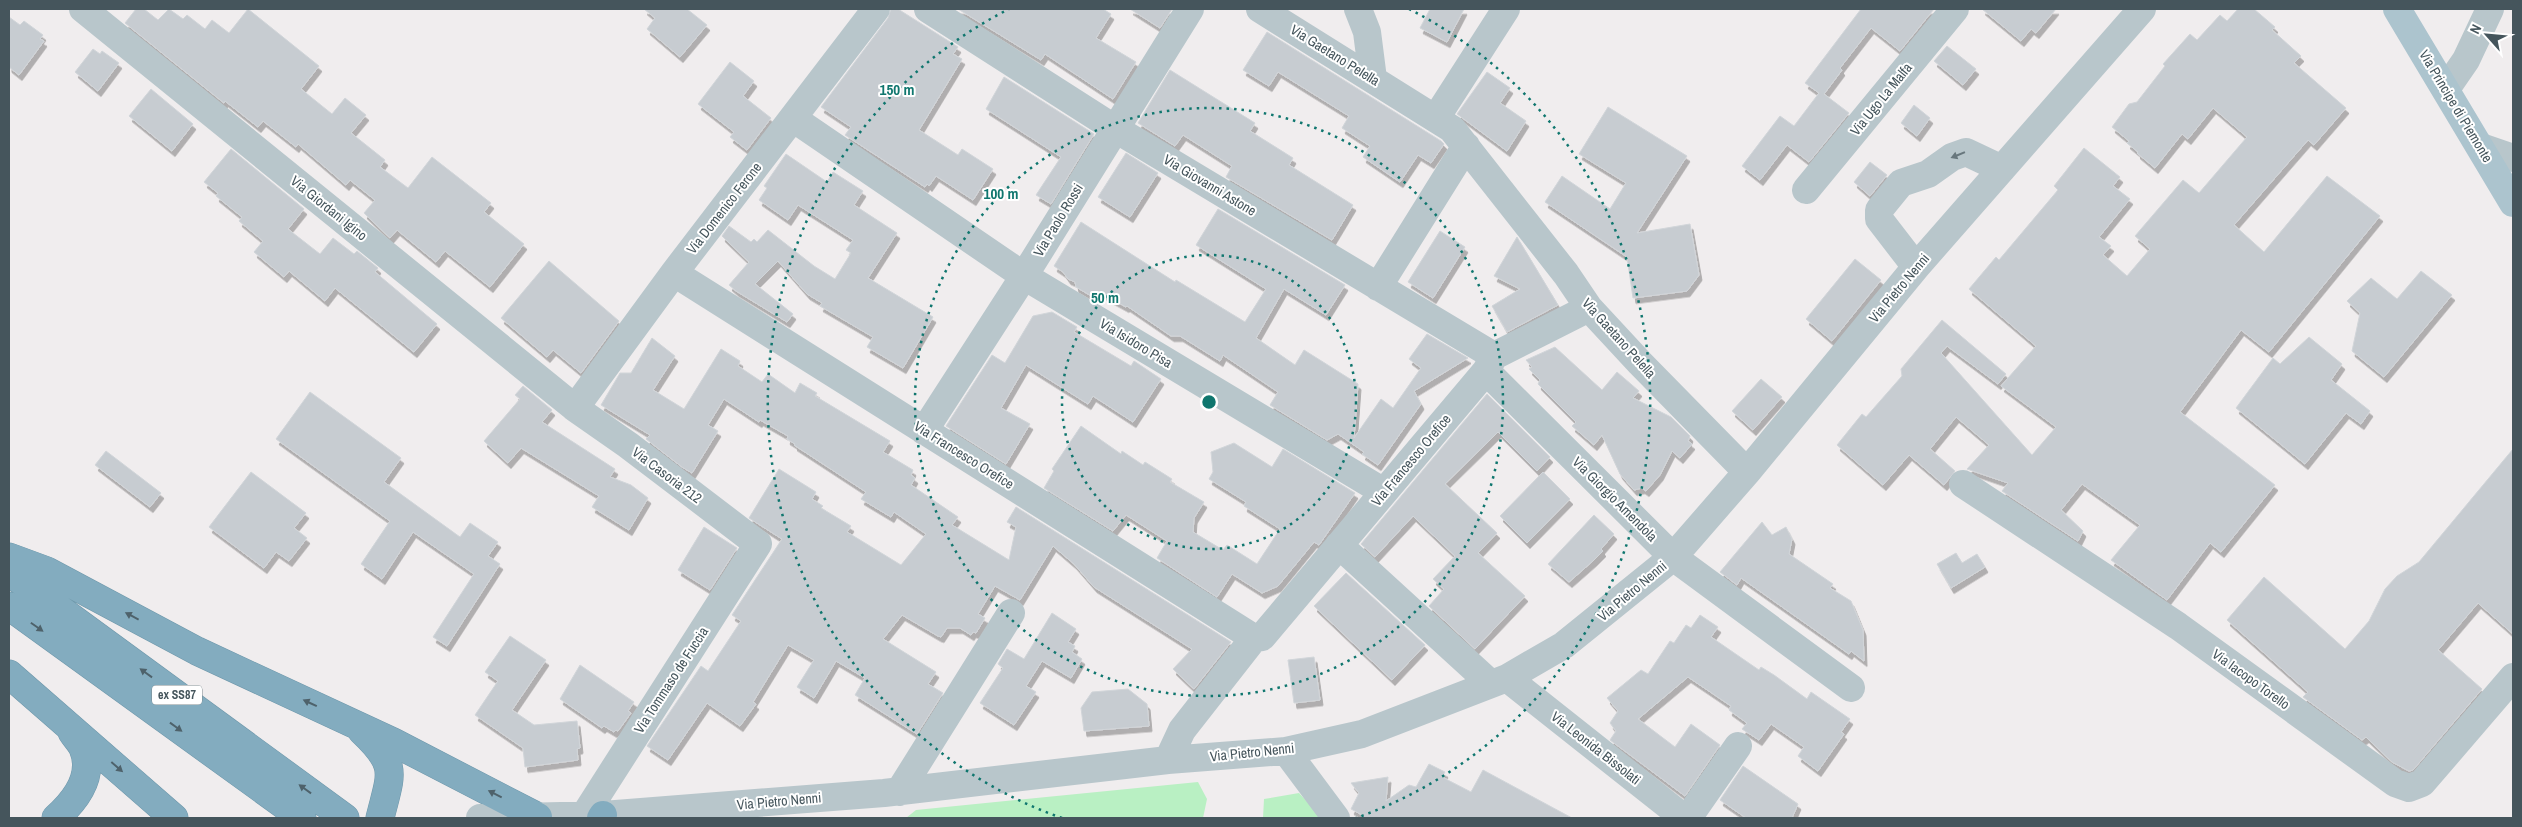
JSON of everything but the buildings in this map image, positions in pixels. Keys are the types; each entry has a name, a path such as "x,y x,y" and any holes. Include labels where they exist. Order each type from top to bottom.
{"highway":[{"path":"9,557 47,571 197,651 354,724 538,817"},
{"name":"ex SS87","path":"9,572 345,818"},
{"name":"ex SS87","path":"9,606 302,818"},
{"path":"11,676 174,818"},
{"path":"56,818 72,804 83,784 87,769 83,748 65,722"},
{"path":"354,724 382,749 391,774 380,818"}],"main road":[{"name":"Via Principe di Piemonte","path":"2397,9 2513,203"}],"street":[{"name":"Via Giordani Igino","path":"83,9 575,408"},
{"name":"Via Domenico Ferone","path":"575,408 674,273 794,119 876,9"},
{"name":"Via Giovanni Astone","path":"928,9 1114,128 1378,287 1490,364"},
{"name":"Via Paolo Rossi","path":"924,430 1024,276 1114,128 1190,9"},
{"name":"Via Gaetano Pelella","path":"1260,9 1452,129 1566,274 1589,308 1640,364 1747,472"},
{"path":"1358,9 1367,32 1374,79"},
{"path":"1436,118 1506,9"},
{"name":"Via Ugo La Malfa","path":"1806,190 1955,9"},
{"name":"Via Pietro Nenni","path":"480,818 596,816 899,792 1168,760 1286,751 1370,731 1499,681 1564,645 1673,557 1747,472 1916,267 2142,9"},
{"path":"2446,89 2466,60 2490,9"},
{"name":"Via Isidoro Pisa","path":"794,119 1024,276 1384,492"},
{"path":"1378,287 1466,146"},
{"path":"2481,147 2513,158"},
{"path":"1916,267 1879,219 1879,210 1901,183 1928,174 1952,157 1966,152 2002,169"},
{"name":"Via Francesco Orefice","path":"674,273 1254,638"},
{"name":"Via Francesco Orefice","path":"1168,760 1182,730 1254,638 1262,636 1490,364 1589,308"},
{"name":"Via Giorgio Amendola","path":"1490,364 1673,557 1851,688"},
{"name":"Via Casoria 212","path":"575,408 628,445 758,544"},
{"name":"Via Iacopo Torello","path":"1963,484 2178,626 2395,783 2409,788 2422,783 2513,677"},
{"name":"Via Tommaso de Fuccia","path":"596,816 758,544"},
{"name":"Via Leonida Bissolati","path":"1339,545 1499,681 1686,818 1738,746"},
{"path":"899,792 1011,613"},
{"path":"1286,751 1336,818"}],"green space":[{"path":"1198,782 1207,799 1203,818 906,818 916,810"},
{"path":"1299,793 1322,818 1263,818 1264,799"}]}
